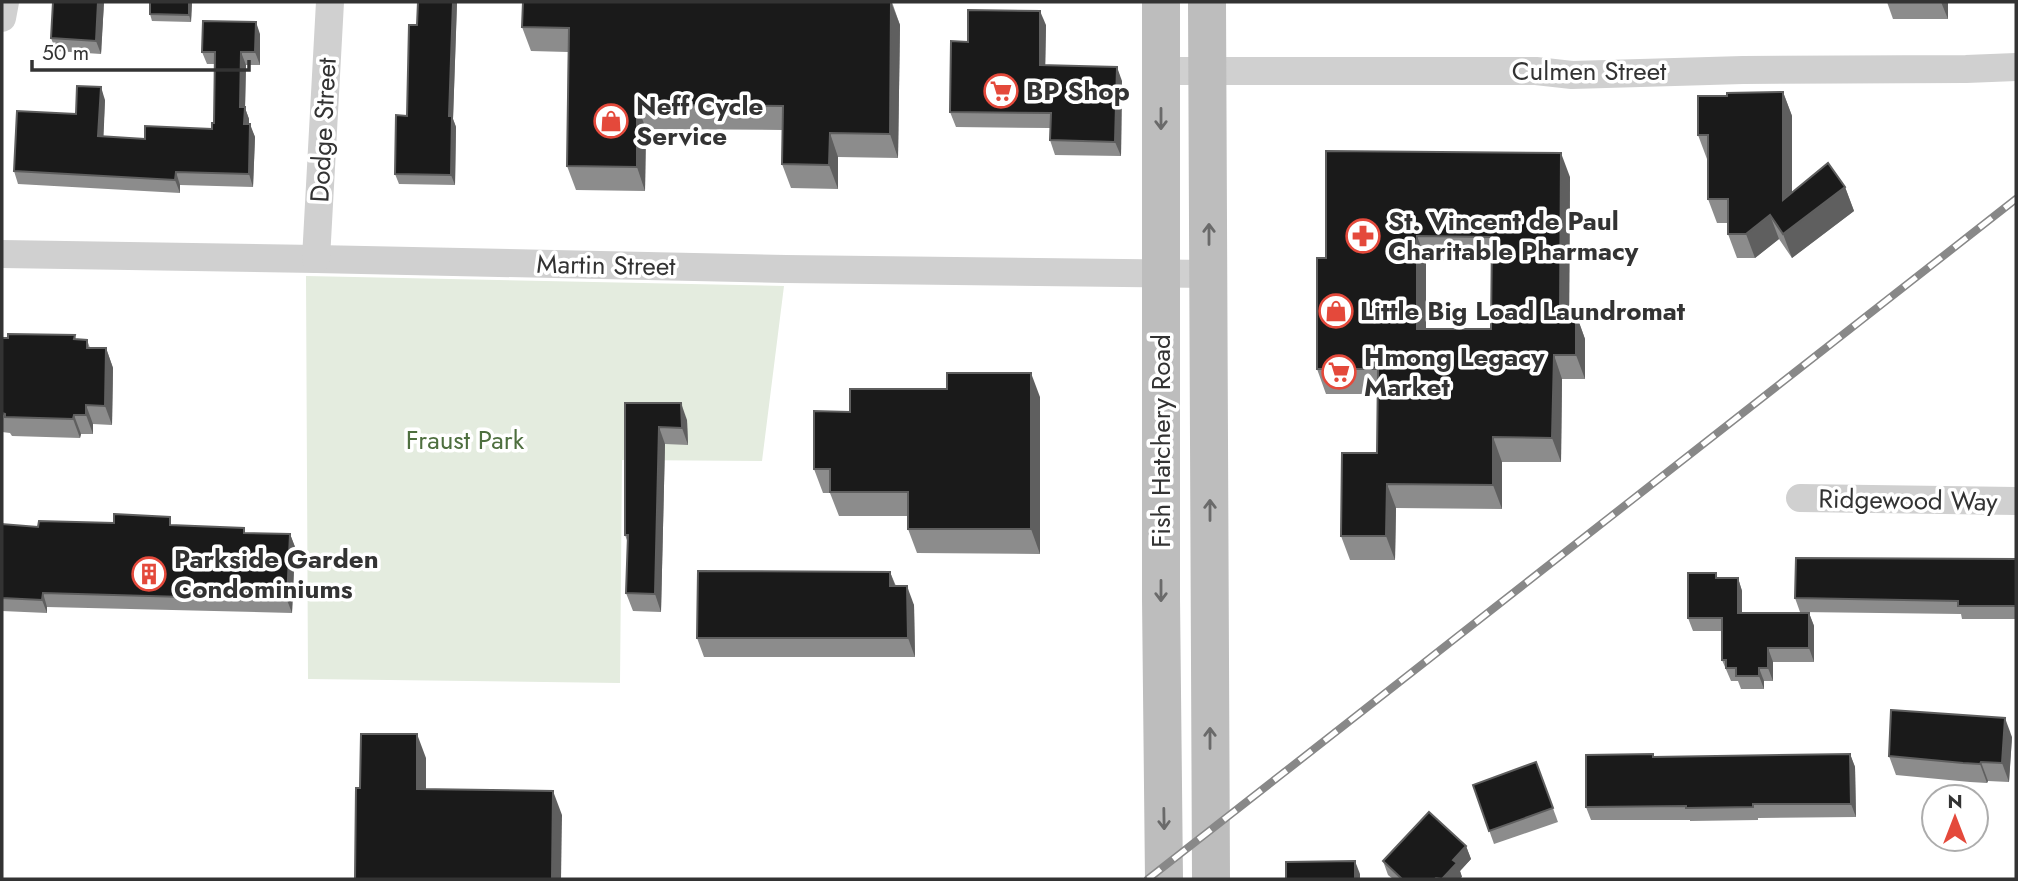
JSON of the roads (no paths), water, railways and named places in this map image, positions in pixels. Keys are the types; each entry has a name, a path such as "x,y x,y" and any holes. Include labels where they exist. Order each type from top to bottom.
{"main road":[{"name":"Fish Hatchery Road","path":"1161,2 1164,879"},
{"name":"Fish Hatchery Road","path":"1207,2 1211,879"}],"street":[{"path":"2,18 5,2"},
{"name":"Dodge Street","path":"317,259 330,2"},
{"name":"Culmen Street","path":"1161,71 1536,71 1572,75 2016,67"},
{"name":"Martin Street","path":"2,254 1209,274"},
{"name":"Ridgewood Way","path":"1800,498 2016,501"}],"railway":[{"path":"1148,879 2016,199"}],"place":[{"name":"BP Shop","path":"1001,91"},
{"name":"Neff Cycle Service","path":"611,121"},
{"name":"St. Vincent de Paul Charitable Pharmacy","path":"1363,236"},
{"name":"Little Big Load Laundromat","path":"1336,311"},
{"name":"Hmong Legacy Market","path":"1339,372"},
{"name":"Parkside Garden Condominiums","path":"149,574"}],"park label":[{"name":"Fraust Park","path":"465,440"}]}
